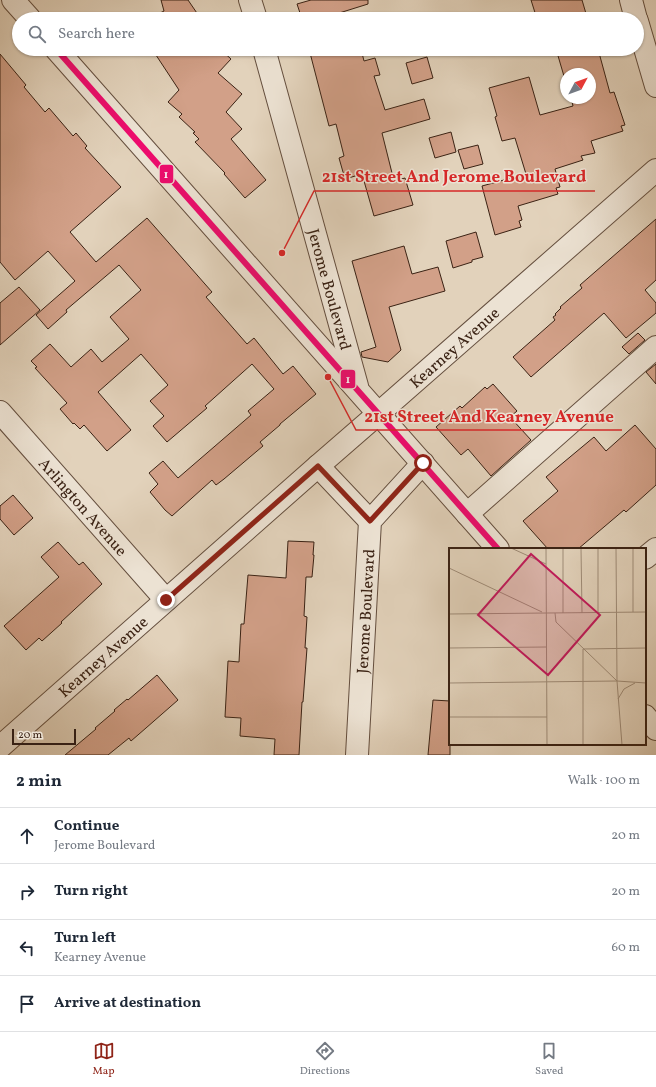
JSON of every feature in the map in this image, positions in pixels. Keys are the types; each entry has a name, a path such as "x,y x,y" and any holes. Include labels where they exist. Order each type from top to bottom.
{"street":[{"path":"13,0 24,12"},
{"path":"250,0 254,12"},
{"path":"631,0 635,12"},
{"path":"644,44 656,86"},
{"path":"62,56 497,548"},
{"name":"Jerome Boulevard","path":"266,56 359,391"},
{"name":"Kearney Avenue","path":"0,746 656,170"},
{"path":"467,514 656,347"},
{"name":"Arlington Avenue","path":"0,412 166,600"},
{"path":"318,466 370,521 423,463"},
{"name":"Jerome Boulevard","path":"357,755 370,521"},
{"path":"646,557 656,549"},
{"path":"646,717 656,729"}],"building":[{"path":"161,0 188,0 196,12 162,12 164,11"},
{"path":"311,0 368,0 368,4 342,12 300,12 297,4"},
{"path":"531,0 582,0 586,12 535,12"},
{"path":"0,54 26,85 24,87 45,112 49,108 73,136 76,133 87,146 85,148 121,187 70,232 96,262 147,218 212,292 206,297 247,344 254,338 283,374 293,366 316,394 260,442 263,446 216,485 212,480 172,516 150,492 158,484 149,473 163,461 178,478 251,415 248,411 274,389 252,364 205,406 207,408 167,442 153,426 164,416 150,401 168,385 141,354 98,392 131,430 107,451 84,425 80,429 74,423 73,424 60,409 67,403 35,368 37,367 31,361 50,344 71,367 91,349 102,362 129,339 110,317 141,290 119,265 66,310 67,312 48,329 36,315 75,281 48,251 15,280 0,262"},
{"path":"157,56 228,56 231,59 218,73 242,94 226,112 242,129 231,139 266,180 245,198 224,174 225,173 195,142 199,139 193,133 195,132 179,117 182,114 168,102 179,90"},
{"path":"311,56 363,56 364,61 375,58 380,75 374,76 385,110 424,99 430,119 382,133 394,181 405,178 413,205 374,216 362,174 345,179 339,158 344,156 336,124 329,126"},
{"path":"558,56 600,56 610,93 614,92 625,125 621,126 623,131 591,141 595,153 581,156 583,160 555,169 560,187 556,188 558,194 518,206 522,220 519,221 521,227 495,235 482,186 526,174 515,138 502,141 489,88 529,77 540,115 573,106 572,104 596,104 596,68 562,68"},
{"path":"427,57 433,78 412,84 406,63"},
{"path":"451,132 456,152 435,158 429,138"},
{"path":"478,145 483,164 464,169 458,150"},
{"path":"656,219 656,280 645,290 656,303 656,313 626,338 604,313 531,377 513,357 555,320 553,317 561,308 560,307 582,288 580,285"},
{"path":"476,232 483,257 453,268 446,241"},
{"path":"404,246 412,274 438,267 445,291 389,307 401,350 388,362 362,357 361,352 376,347 352,261"},
{"path":"19,287 40,310 0,345 0,303"},
{"path":"638,333 645,340 629,354 622,347"},
{"path":"656,364 656,384 646,372"},
{"path":"493,384 517,411 510,417 531,440 491,476 468,449 461,455 436,427 460,406 462,408 485,387 487,389"},
{"path":"635,425 656,449 656,485 626,512 624,510 579,548 547,548 523,521 558,491 546,477 594,437 606,451"},
{"path":"13,495 33,518 14,535 0,519 0,506"},
{"path":"288,541 314,542 314,555 312,577 306,577 304,616 307,617 305,648 307,648 299,755 274,755 275,739 240,736 241,718 225,717 228,661 239,662 241,624 244,624 248,575 286,578"},
{"path":"58,542 79,565 83,562 102,584 42,641 39,638 26,650 4,626 59,577 41,557"},
{"path":"157,675 178,700 146,728 131,741 129,738 108,755 65,755 96,729 95,728 115,711 114,710"},
{"path":"433,700 449,701 450,755 428,755"}],"transit line":[{"name":"1","path":"62,56 497,548"}],"place":[{"name":"21st Street And Jerome Boulevard","path":"282,253"},
{"name":"21st Street And Kearney Avenue","path":"328,377"}],"route":[{"path":"166,600 318,466 370,521 423,463"}]}
